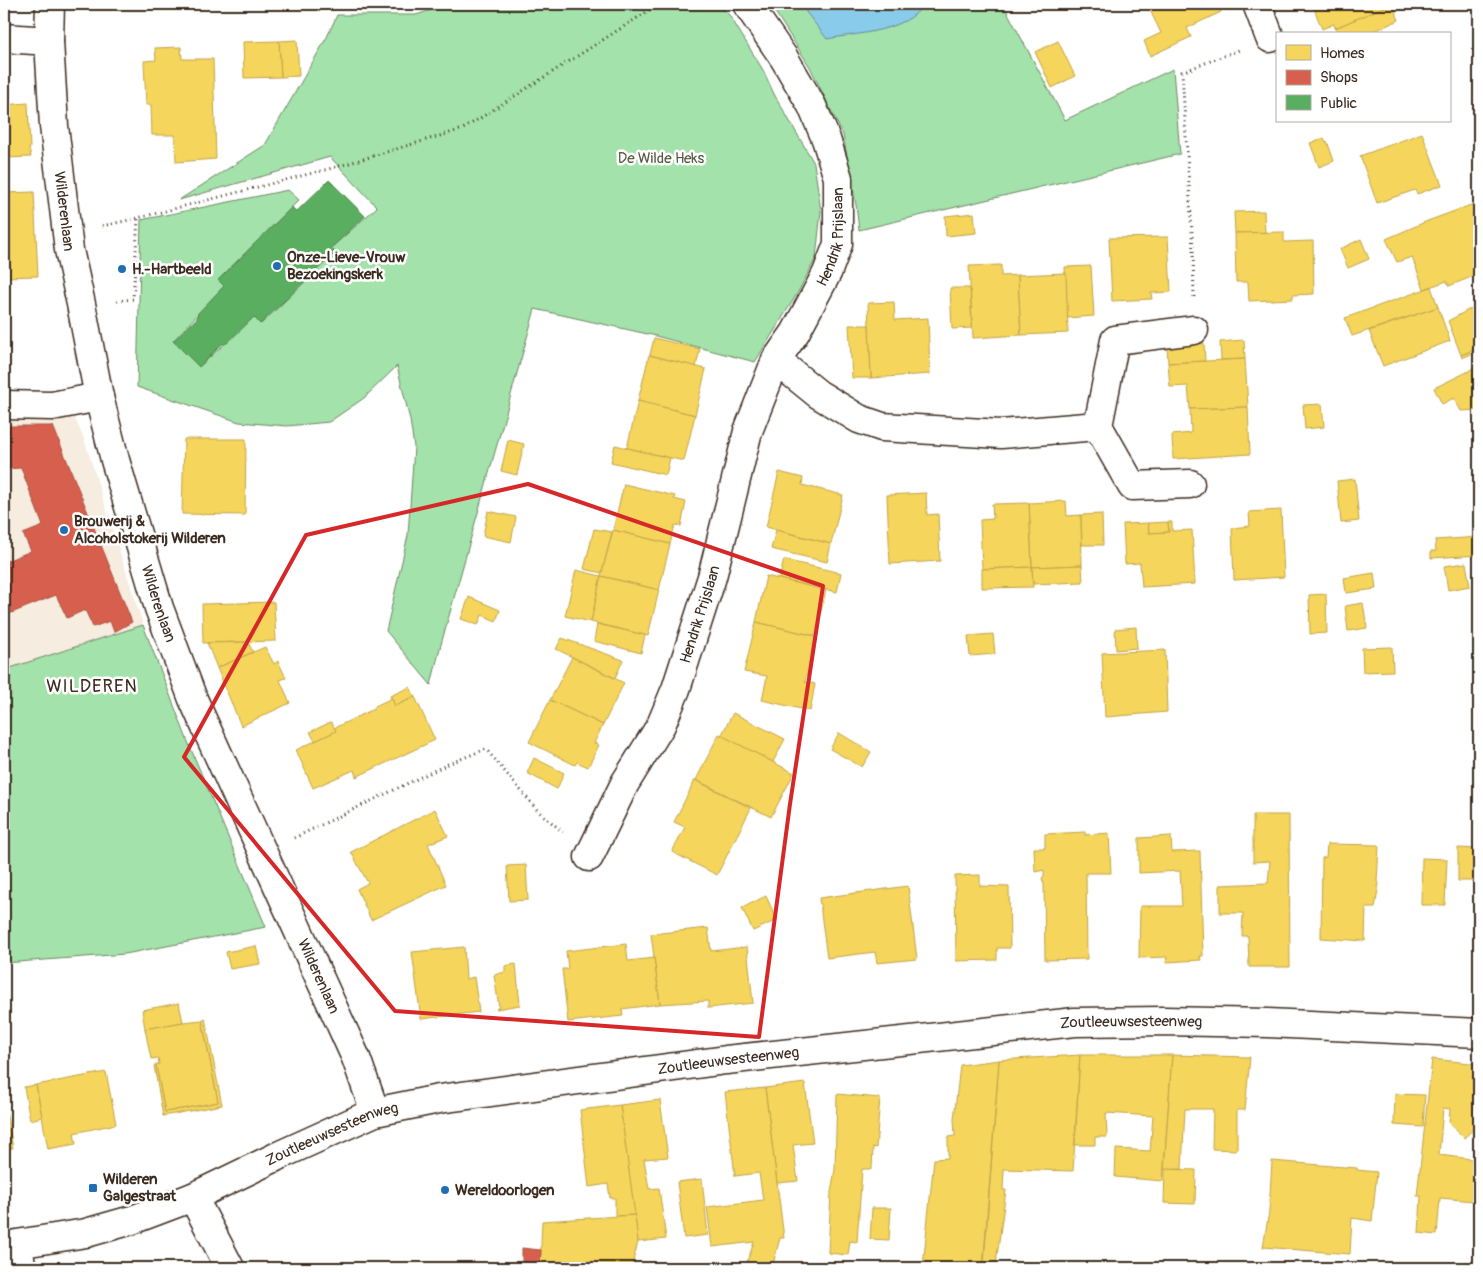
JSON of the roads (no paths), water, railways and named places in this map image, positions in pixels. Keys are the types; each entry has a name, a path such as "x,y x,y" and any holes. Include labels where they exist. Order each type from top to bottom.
{"street":[{"name":"Wilderenlaan","path":"50,4 49,41 54,126 69,250 99,397 115,460 159,608 193,699 356,1058 375,1112"},
{"name":"Hendrik Prijslaan","path":"588,857 625,783 662,724 676,689 712,577 748,431 776,360 796,334 828,273 838,244 838,178 826,139 812,106 784,58 747,4"},
{"path":"1257,4 1270,38"},
{"path":"4,38 49,41"},
{"path":"1190,484 1132,486 1098,426 1115,340 1194,330"},
{"path":"776,360 818,394 859,419 882,427 1001,434 1098,426"},
{"path":"4,405 52,406 99,397"},
{"name":"Zoutleeuwsesteenweg","path":"14,1253 132,1220 193,1197 280,1154 375,1112 440,1099 726,1060 1075,1022 1268,1023 1479,1033"},
{"path":"193,1197 230,1268"}],"water":[{"path":"802,4 924,4 916,13 894,26 866,33 827,39"}],"place":[{"name":"Onze-Lieve-Vrouw Bezoekingskerk","path":"277,266"},
{"name":"H.-Hartbeeld","path":"122,269"},
{"name":"Brouwerij & Alcoholstokerij Wilderen","path":"64,530"},
{"name":"Wilderen Galgestraat","path":"93,1188"},
{"name":"Wereldoorlogen","path":"445,1190"}],"district":[{"name":"WILDEREN","path":"92,686"}],"park label":[{"name":"De Wilde Heks","path":"661,158"}]}
